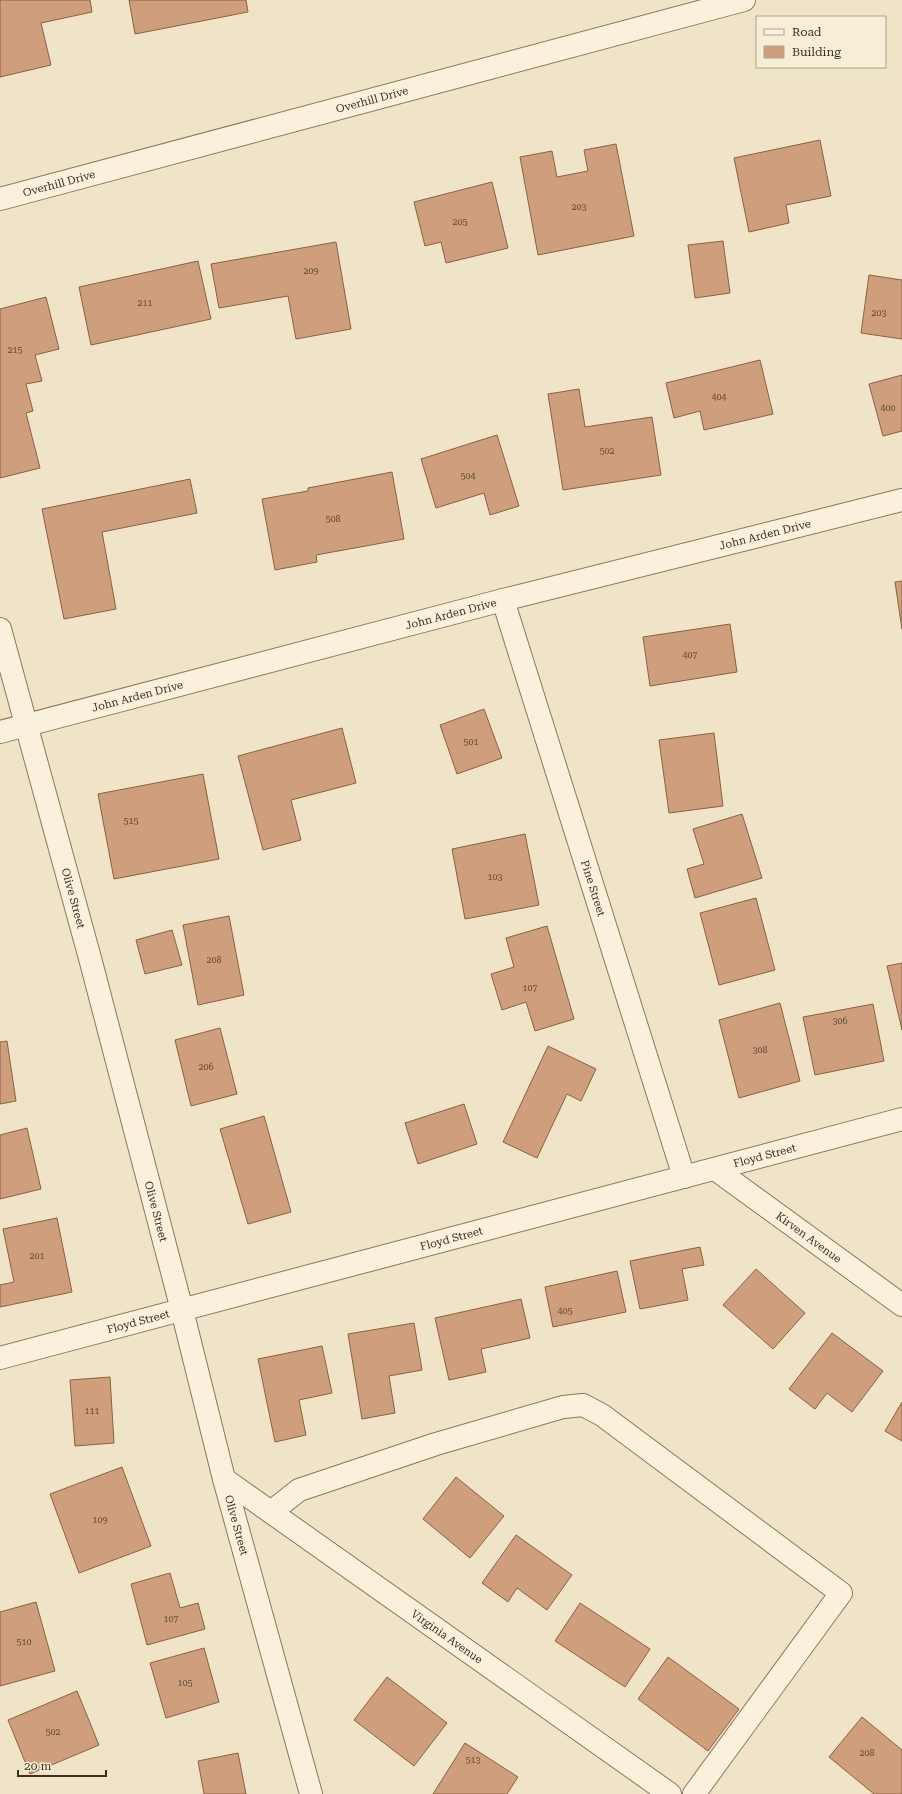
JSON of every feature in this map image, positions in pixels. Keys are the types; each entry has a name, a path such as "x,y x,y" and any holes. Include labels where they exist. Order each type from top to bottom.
{"street":[{"name":"Overhill Drive","path":"0,199 744,0"},
{"name":"John Arden Drive","path":"0,732 503,600 902,500"},
{"name":"Pine Street","path":"503,600 684,1177"},
{"name":"Olive Street","path":"0,629 27,724 182,1310 224,1479 311,1794"},
{"name":"Floyd Street","path":"0,1358 902,1119"},
{"name":"Kirven Avenue","path":"715,1169 902,1305"},
{"path":"271,1512 299,1490 443,1442 563,1407 583,1405 602,1416 840,1593 694,1794"},
{"name":"Virginia Avenue","path":"224,1479 670,1794"}],"building":[{"path":"0,0 90,0 92,12 41,23 51,65 0,77"},
{"path":"129,0 246,0 248,12 135,34"},
{"path":"820,140 831,196 786,205 789,223 749,232 734,158"},
{"path":"616,144 634,236 538,255 520,157 552,151 557,177 588,171 584,150"},
{"path":"492,182 508,248 446,263 441,242 425,246 414,202"},
{"path":"723,241 730,293 695,298 688,245"},
{"path":"336,242 351,329 296,339 288,296 219,308 211,264"},
{"path":"198,261 211,319 91,345 79,287"},
{"path":"869,275 902,280 902,339 861,333"},
{"path":"46,297 59,349 35,355 42,381 26,384 33,411 26,413 40,468 0,478 0,309"},
{"path":"760,360 773,414 704,430 700,411 674,418 666,383"},
{"path":"902,375 902,431 883,436 869,384"},
{"path":"579,389 585,427 652,417 661,475 563,490 548,394"},
{"path":"497,435 519,506 490,515 484,493 436,508 421,459"},
{"path":"392,472 404,539 316,555 317,562 275,570 262,499 308,491 308,488"},
{"path":"190,479 197,513 102,532 116,609 64,619 42,509"},
{"path":"902,581 902,629 895,582"},
{"path":"730,624 737,672 650,686 643,637"},
{"path":"484,709 502,758 457,774 440,725"},
{"path":"342,728 356,783 291,800 301,840 263,850 238,756"},
{"path":"714,733 723,806 669,813 659,740"},
{"path":"203,774 219,859 114,879 98,794"},
{"path":"742,814 762,878 695,898 687,869 704,864 693,829"},
{"path":"525,834 539,905 465,919 452,849"},
{"path":"756,898 775,970 719,985 700,913"},
{"path":"229,916 244,995 198,1005 183,925"},
{"path":"547,926 574,1019 535,1031 526,1002 502,1010 491,974 514,967 506,938"},
{"path":"172,930 182,965 145,974 136,940"},
{"path":"902,963 902,1030 887,966"},
{"path":"780,1003 800,1081 739,1098 719,1020"},
{"path":"873,1004 884,1061 815,1075 803,1017"},
{"path":"220,1028 237,1094 191,1106 175,1040"},
{"path":"7,1041 16,1101 0,1104 0,1042"},
{"path":"548,1046 596,1069 581,1101 567,1094 537,1158 503,1142"},
{"path":"464,1104 477,1144 418,1164 405,1123"},
{"path":"264,1116 291,1212 248,1224 220,1129"},
{"path":"27,1128 41,1189 0,1199 0,1135"},
{"path":"57,1218 72,1292 0,1307 0,1285 14,1282 3,1229"},
{"path":"700,1247 704,1265 682,1269 688,1300 640,1309 630,1261"},
{"path":"756,1269 805,1313 773,1349 723,1305"},
{"path":"617,1271 626,1312 553,1327 545,1287"},
{"path":"521,1299 530,1338 481,1349 486,1372 449,1380 435,1318"},
{"path":"414,1323 422,1370 389,1376 395,1413 362,1419 348,1334"},
{"path":"832,1333 883,1371 852,1412 827,1393 815,1409 789,1389"},
{"path":"322,1346 332,1393 299,1400 306,1435 275,1442 258,1359"},
{"path":"110,1377 114,1443 75,1446 70,1380"},
{"path":"902,1402 902,1441 885,1431"},
{"path":"122,1467 151,1546 79,1573 50,1494"},
{"path":"456,1477 504,1516 470,1558 423,1519"},
{"path":"516,1535 572,1575 547,1610 517,1588 508,1602 482,1583"},
{"path":"170,1573 180,1608 198,1603 205,1629 147,1645 131,1584"},
{"path":"36,1602 55,1671 0,1686 0,1612"},
{"path":"580,1603 650,1649 625,1687 555,1641"},
{"path":"204,1648 219,1702 166,1718 150,1663"},
{"path":"668,1657 739,1709 708,1751 638,1699"},
{"path":"387,1677 447,1723 414,1766 354,1720"},
{"path":"77,1691 99,1745 30,1774 8,1720"},
{"path":"862,1717 902,1750 902,1794 874,1794 829,1757"},
{"path":"465,1743 518,1777 507,1794 433,1794"},
{"path":"238,1753 246,1794 204,1794 198,1761"}]}
